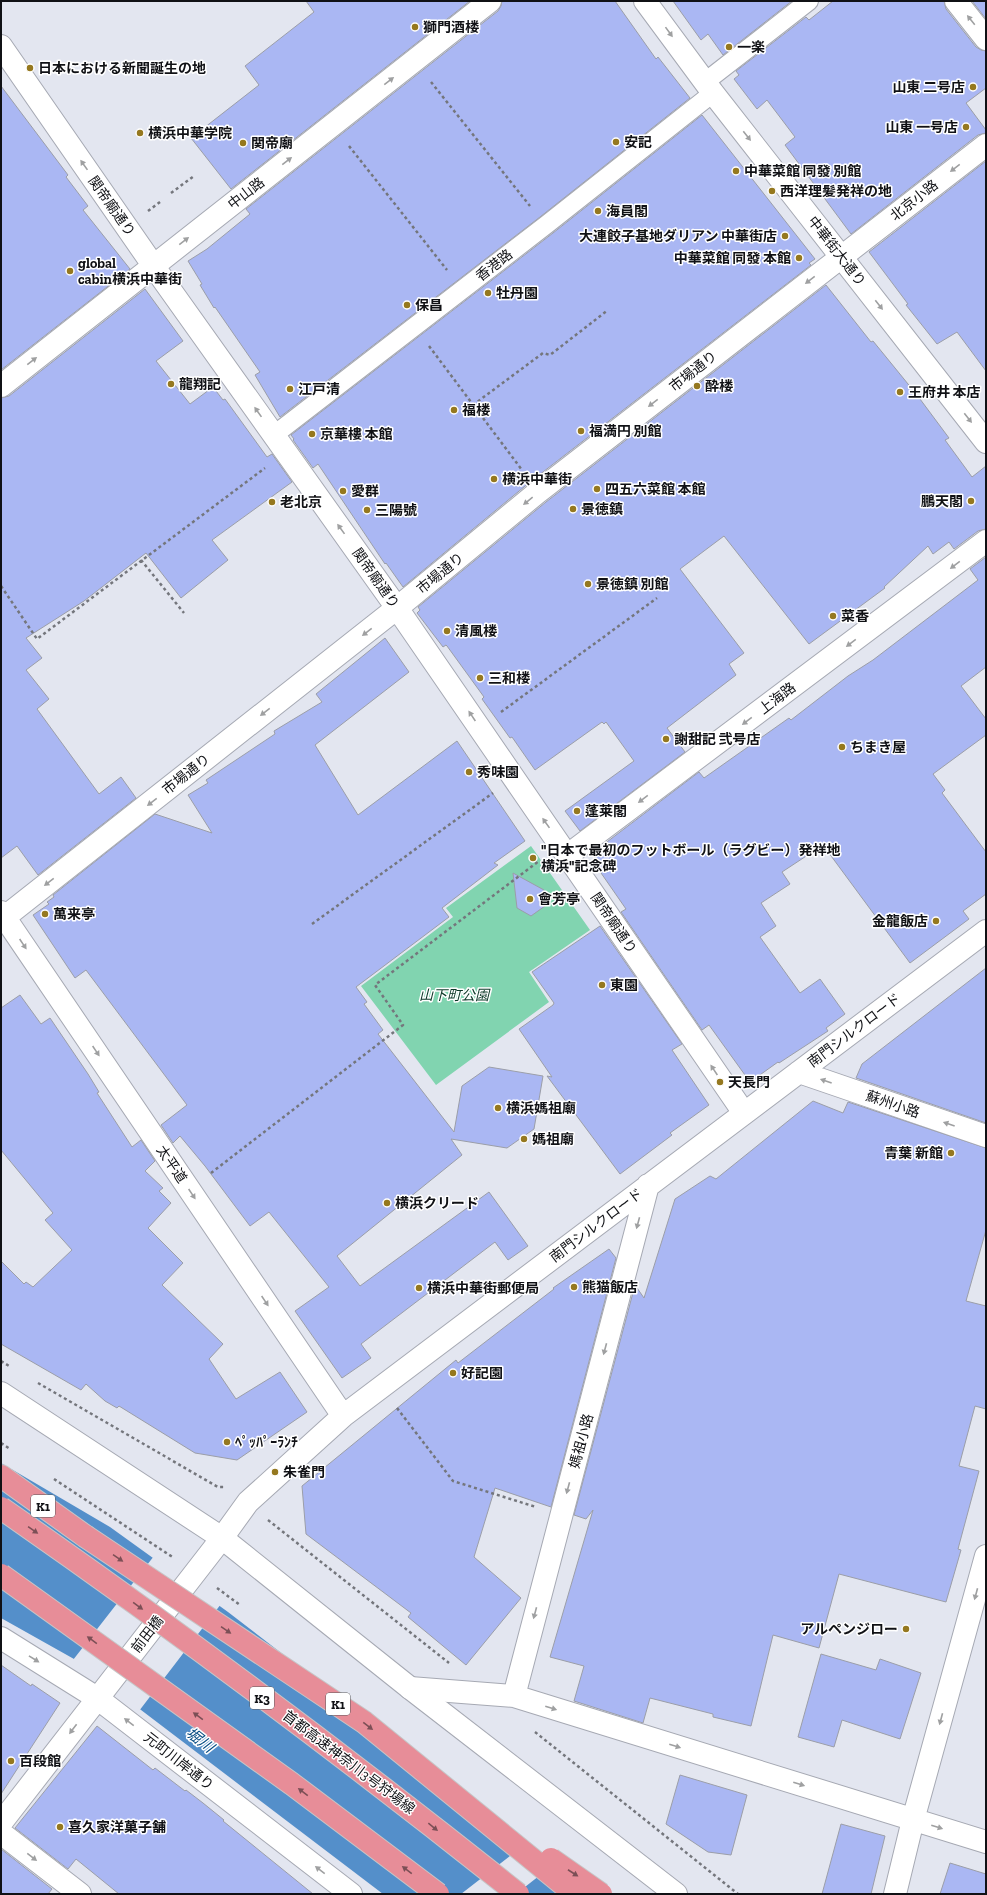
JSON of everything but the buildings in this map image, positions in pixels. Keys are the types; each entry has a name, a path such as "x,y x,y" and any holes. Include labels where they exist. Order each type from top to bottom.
{"highway":[{"name":"K1","path":"1,1476 85,1536 364,1722 575,1894"},
{"name":"首都高速神奈川3号狩場線","path":"1,1508 75,1560 391,1793 518,1894"},
{"path":"1,1575 292,1784 438,1894"},
{"path":"458,1798 586,1881 601,1894"}],"street":[{"name":"中山路","path":"1,386 490,1"},
{"name":"中華街大通り","path":"645,1 709,87 986,442"},
{"path":"956,1 986,39"},
{"name":"関帝廟通り","path":"1,46 154,266 397,608 744,1113"},
{"name":"北京小路","path":"841,256 986,144"},
{"name":"市場通り","path":"2,916 397,608 538,492 841,256"},
{"name":"上海路","path":"564,850 986,541"},
{"name":"太平道","path":"2,916 343,1416"},
{"name":"南門シルクロード","path":"222,1538 248,1502 343,1416 986,931"},
{"name":"蘇州小路","path":"799,1072 986,1136"},
{"name":"媽祖小路","path":"514,1696 648,1185"},
{"path":"1,1393 222,1538 410,1688 676,1894"},
{"name":"前田橋","path":"1,1822 222,1538"},
{"path":"895,1894 913,1820 986,1556"},
{"name":"元町川岸通り","path":"1,1638 100,1693 351,1894"},
{"path":"410,1688 514,1696 986,1842"},
{"path":"1,1833 80,1894"}],"lane":[{"name":"香港路","path":"280,443 414,326 546,225 809,1"}],"path":[{"path":"414,61 546,225"},
{"path":"332,125 462,289"},
{"path":"172,193 194,176"},
{"path":"143,215 160,202"},
{"path":"473,405 542,353 550,355 608,310"},
{"path":"414,326 538,492"},
{"path":"1,586 37,639 141,560 280,443"},
{"path":"141,560 184,613"},
{"path":"480,728 657,598"},
{"path":"312,924 514,778"},
{"path":"190,1190 403,1025 375,986 564,850"},
{"path":"1,1361 14,1369"},
{"path":"35,1381 218,1487 229,1487"},
{"path":"381,1387 453,1481 507,1499 562,1514"},
{"path":"264,1515 267,1519 442,1659 454,1666"},
{"path":"532,1730 738,1894"}],"green space":[{"name":"山下町公園","path":"531,846 590,930 529,972 549,1002 436,1085 361,986 453,917 446,908"}],"water":[{"name":"堀川","path":"1,1463 110,1527 228,1612 521,1838 583,1894 383,1894 74,1659 1,1618"}],"pier":[{"path":"154,1556 221,1604 139,1711 73,1660"},
{"path":"528,1842 553,1865 516,1894 461,1894"}],"place":[{"name":"獅門酒楼","path":"415,27"},
{"name":"一楽","path":"729,47"},
{"name":"日本における新聞誕生の地","path":"30,68"},
{"name":"山東 二号店","path":"973,87"},
{"name":"山東 一号店","path":"966,127"},
{"name":"横浜中華学院","path":"140,133"},
{"name":"安記","path":"616,142"},
{"name":"関帝廟","path":"243,143"},
{"name":"中華菜館 同發 別館","path":"736,171"},
{"name":"西洋理髪発祥の地","path":"772,191"},
{"name":"海員閣","path":"598,211"},
{"name":"大連餃子基地ダリアン 中華街店","path":"785,236"},
{"name":"中華菜館 同發 本館","path":"799,258"},
{"name":"global cabin横浜中華街","path":"70,271"},
{"name":"牡丹園","path":"488,293"},
{"name":"保昌","path":"407,305"},
{"name":"龍翔記","path":"171,384"},
{"name":"酔楼","path":"697,386"},
{"name":"江戸清","path":"290,389"},
{"name":"王府井 本店","path":"900,392"},
{"name":"福楼","path":"454,410"},
{"name":"福満円 別館","path":"581,431"},
{"name":"京華樓 本館","path":"312,434"},
{"name":"横浜中華街","path":"494,479"},
{"name":"四五六菜館 本館","path":"597,489"},
{"name":"愛群","path":"343,491"},
{"name":"鵬天閣","path":"971,501"},
{"name":"老北京","path":"272,502"},
{"name":"景徳鎮","path":"573,509"},
{"name":"三陽號","path":"367,510"},
{"name":"景徳鎮 別館","path":"588,584"},
{"name":"菜香","path":"833,616"},
{"name":"清風楼","path":"447,631"},
{"name":"三和楼","path":"480,678"},
{"name":"謝甜記 弐号店","path":"666,739"},
{"name":"ちまき屋","path":"842,747"},
{"name":"秀味園","path":"469,772"},
{"name":"蓬莱閣","path":"577,811"},
{"name":"\"日本で最初のフットボール（ラグビー）発祥地 横浜\"記念碑","path":"533,858"},
{"name":"會芳亭","path":"530,899"},
{"name":"萬来亭","path":"45,914"},
{"name":"金龍飯店","path":"936,921"},
{"name":"東園","path":"602,985"},
{"name":"天長門","path":"720,1082"},
{"name":"横浜媽祖廟","path":"498,1108"},
{"name":"媽祖廟","path":"524,1139"},
{"name":"青葉 新館","path":"951,1153"},
{"name":"横浜クリード","path":"387,1203"},
{"name":"熊猫飯店","path":"574,1287"},
{"name":"横浜中華街郵便局","path":"419,1288"},
{"name":"好記園","path":"453,1373"},
{"name":"ﾍﾟｯﾊﾟｰﾗﾝﾁ","path":"227,1442"},
{"name":"朱雀門","path":"275,1472"},
{"name":"アルペンジロー","path":"906,1629"},
{"name":"百段館","path":"11,1761"},
{"name":"喜久家洋菓子舗","path":"60,1827"}]}
